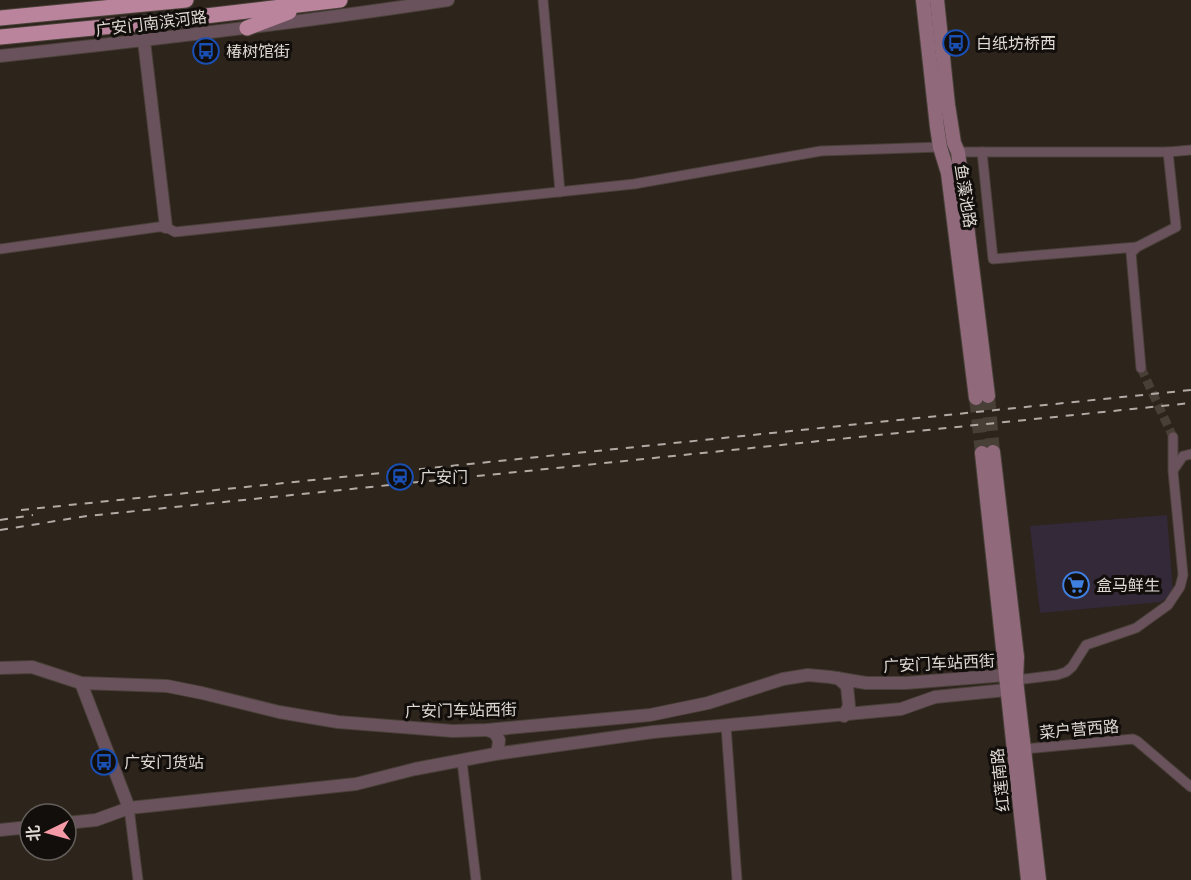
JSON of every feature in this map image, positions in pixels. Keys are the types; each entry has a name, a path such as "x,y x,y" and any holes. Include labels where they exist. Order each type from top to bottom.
{"highway":[{"path":"0,18 186,0"},
{"path":"0,37 340,0"},
{"path":"247,28 308,4"}],"main road":[{"name":"鱼藻池路","path":"923,0 940,147 948,173 982,397 958,152 954,143 948,105 937,0"},
{"path":"987,453 1017,657 1010,682"},
{"name":"红莲南路","path":"1010,682 1024,749 1039,880"},
{"name":"红莲南路","path":"1010,682 1028,880"}],"street":[{"name":"广安门南滨河路","path":"0,56 321,20 448,0"},
{"path":"543,0 560,192"},
{"path":"141,41 162,227"},
{"path":"0,249 162,227 175,232 634,184 821,151 940,147"},
{"path":"958,152 1168,152 1191,150"},
{"path":"981,152 993,259 1137,247"},
{"path":"1141,368 1131,253 1137,247 1176,227 1168,152"},
{"path":"1010,682 1066,672 1072,667 1086,645 1136,628 1168,605 1180,587 1183,575 1173,471 1173,437"},
{"path":"1173,471 1179,460 1191,454"},
{"name":"广安门车站西街","path":"0,668 32,667 81,683 167,686 279,712 338,722 428,730 487,730 650,715 708,703 783,679 808,675 866,683 1010,682"},
{"path":"838,678 848,686 849,706 844,716"},
{"name":"广安门车站西街","path":"78,822 96,820 129,808 351,785 415,769 495,754 653,732 901,709 935,697 1010,682"},
{"path":"81,683 129,808 138,880"},
{"path":"650,715 647,723 649,730 653,732"},
{"path":"726,726 737,880"},
{"path":"487,730 495,733 500,740 495,754"},
{"name":"菜户营西路","path":"1024,749 1133,739 1191,787"},
{"path":"462,761 476,880"},
{"path":"0,830 18,828"}],"shaded area":[{"path":"1167,515 1173,593 1161,602 1040,613 1030,526"}],"tunnel":[{"path":"1141,368 1173,437"},
{"path":"988,396 993,452"},
{"path":"976,398 982,453"}],"railway":[{"path":"21,510 1191,390"},
{"path":"0,530 87,516 1191,403"},
{"path":"0,520 33,515"}],"place":[{"name":"白纸坊桥西","path":"956,43"},
{"name":"椿树馆街","path":"206,51"},
{"name":"广安门","path":"400,477"},
{"name":"盒马鲜生","path":"1076,585"},
{"name":"广安门货站","path":"104,762"}]}
